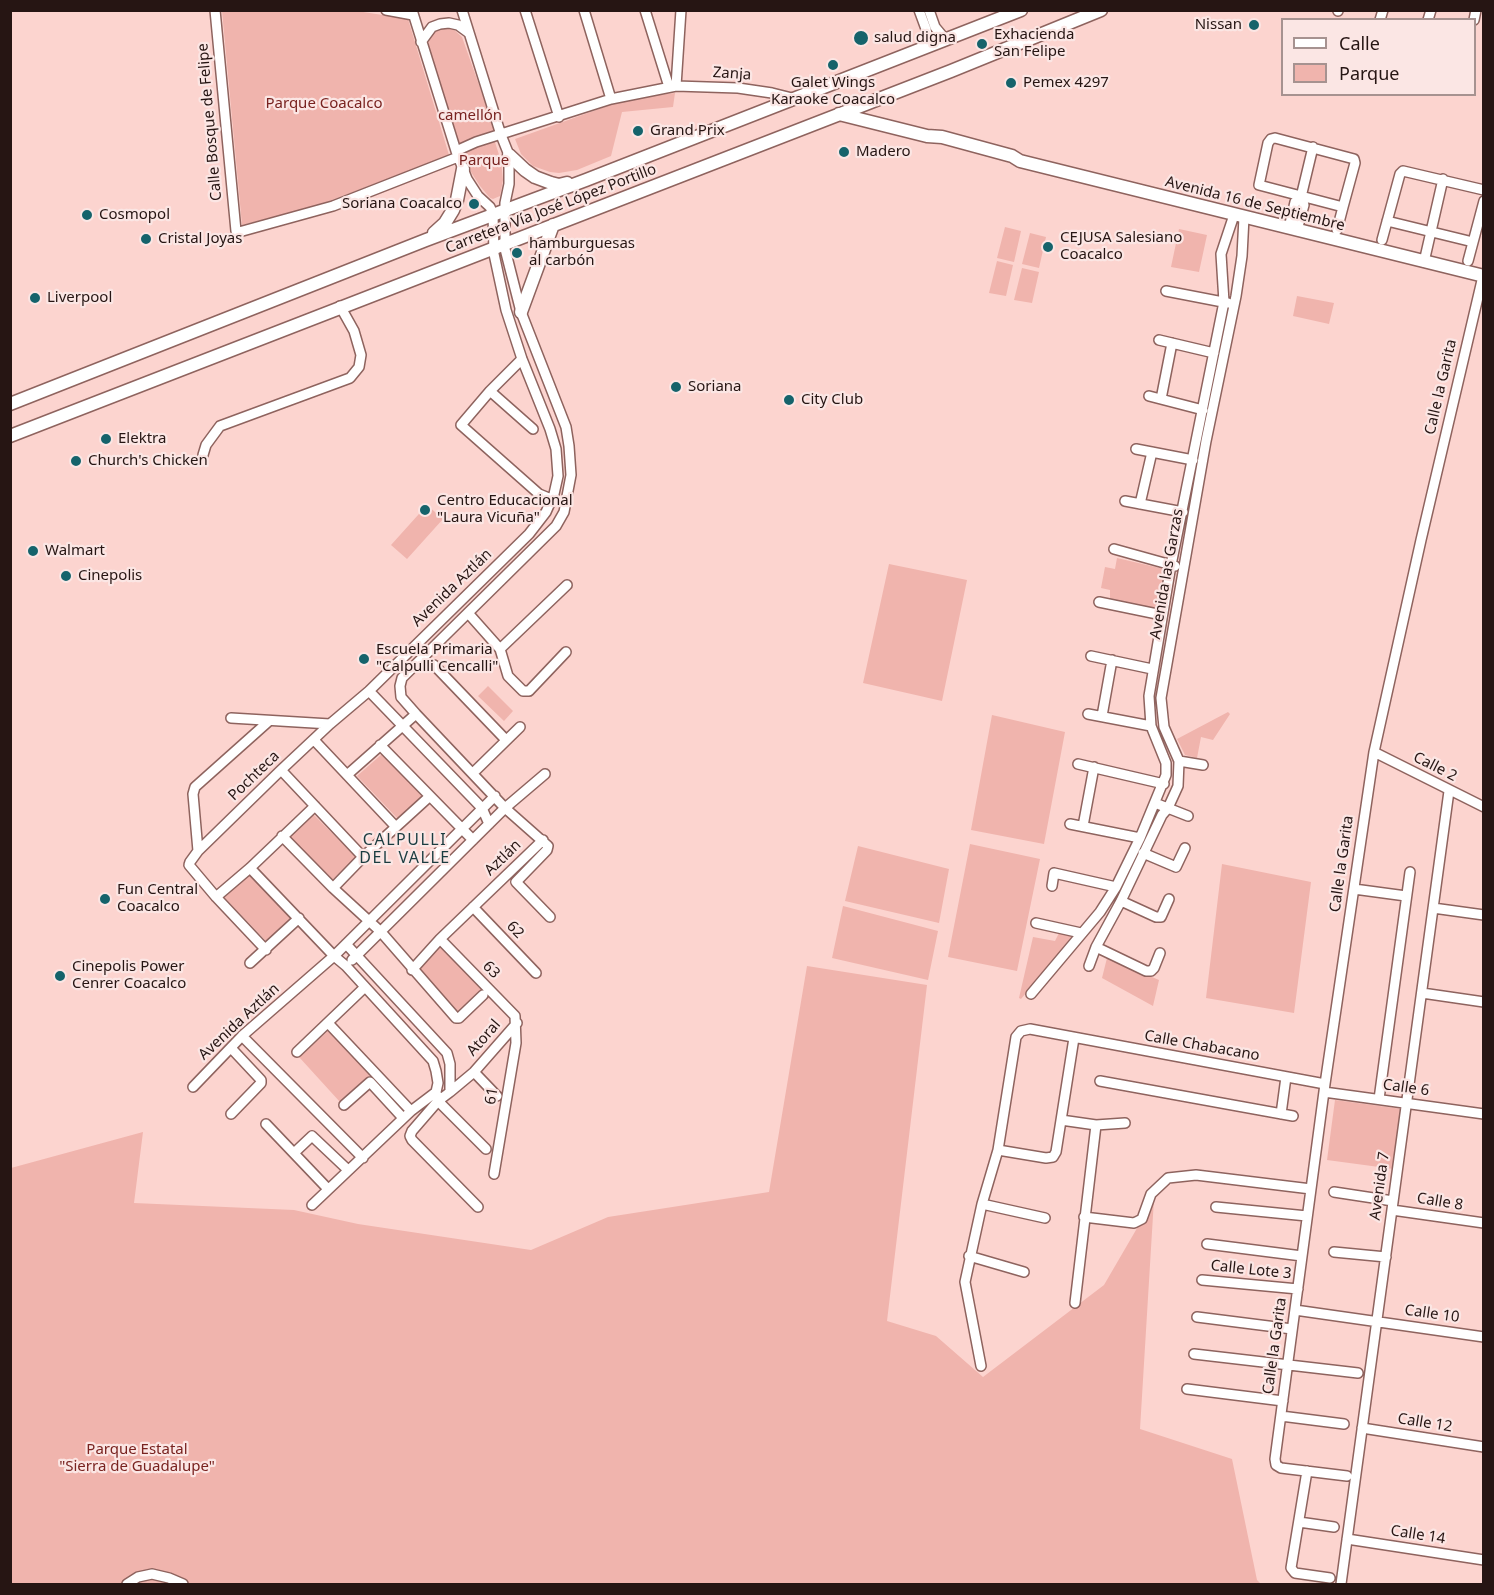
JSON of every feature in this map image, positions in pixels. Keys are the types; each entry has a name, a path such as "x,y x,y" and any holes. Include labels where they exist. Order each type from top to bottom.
{"main road":[{"name":"Carretera Vía José López Portillo","path":"10,404 426,240 491,211 506,209 586,180 1021,10"},
{"name":"Carretera Vía José López Portillo","path":"10,435 839,114 1101,10"},
{"name":"Avenida 16 de Septiembre","path":"839,114 927,136 940,145 1009,162 1020,161 1483,276"},
{"path":"509,155 525,170 548,182 559,184 586,180"},
{"path":"426,240 445,223 453,210 457,200 459,159"},
{"path":"521,312 554,225"}],"street":[{"name":"Calle Bosque de Felipe","path":"215,10 236,231"},
{"path":"386,10 413,13 459,159 478,196 491,211"},
{"path":"462,10 509,155 509,184 500,245"},
{"path":"525,10 559,117"},
{"path":"584,10 611,99"},
{"path":"645,10 673,87"},
{"path":"673,87 681,10"},
{"path":"919,10 929,46"},
{"path":"929,10 935,27 945,39"},
{"path":"422,42 432,27 440,24 458,25 469,33"},
{"name":"Zanja","path":"236,231 333,206 459,159 476,142 611,99 673,87 738,88 792,98"},
{"path":"1337,230 1355,163 1354,159 1313,147 1271,139 1258,183 1262,187 1343,207"},
{"path":"1293,229 1304,204 1301,197 1313,147"},
{"path":"1382,240 1400,174 1403,171 1484,190"},
{"path":"1424,262 1443,179"},
{"path":"1468,261 1484,201"},
{"name":"Avenida Aztlán","path":"491,211 521,312 566,427 571,475 568,498 564,512 556,526 402,678 400,686 401,697 505,808"},
{"name":"Avenida las Garzas","path":"1100,912 1116,887 1140,838 1164,784 1166,774 1166,763 1150,726 1149,696 1152,669 1193,460 1202,441 1203,410 1224,302 1221,254 1239,216"},
{"name":"Avenida las Garzas","path":"1110,919 1178,786 1179,761 1164,727 1161,698 1184,567 1202,441 1235,304 1242,256 1239,216"},
{"path":"1387,221 1473,242"},
{"name":"Avenida Aztlán","path":"369,691 529,534 546,512 558,476 556,449 550,429 522,359 508,316 500,245"},
{"name":"Calle la Garita","path":"1307,1471 1281,1468 1276,1465 1275,1459 1307,1216 1374,752 1420,540 1483,276"},
{"path":"1166,291 1235,304"},
{"path":"203,455 206,445 220,426 350,378 359,368 361,355 354,331 340,306"},
{"path":"508,316 521,312"},
{"path":"1159,340 1214,353"},
{"path":"1161,399 1172,343"},
{"path":"522,359 461,425 539,495 551,499"},
{"path":"490,391 533,429"},
{"path":"1149,396 1203,410"},
{"path":"1136,449 1193,460"},
{"path":"1140,504 1152,452"},
{"path":"1125,501 1183,512"},
{"path":"1114,549 1184,567"},
{"path":"500,649 567,585"},
{"path":"1099,602 1162,615"},
{"path":"468,613 500,649 508,676 523,691 526,692 566,652"},
{"path":"404,656 414,666"},
{"path":"1091,656 1152,669"},
{"path":"1102,716 1112,660"},
{"path":"434,665 507,740"},
{"path":"369,691 482,808 489,824"},
{"name":"Pochteca","path":"216,897 189,865 198,851 330,724 369,691"},
{"path":"347,775 416,714"},
{"path":"1088,714 1150,726"},
{"path":"231,718 330,724"},
{"name":"Pochteca","path":"198,851 195,787 269,721"},
{"path":"472,773 520,726"},
{"path":"314,740 396,827"},
{"path":"380,745 473,840"},
{"name":"Calle 2","path":"1374,752 1484,807"},
{"path":"1179,761 1203,765"},
{"path":"1078,764 1164,784"},
{"path":"1083,826 1094,767"},
{"path":"281,770 363,857"},
{"path":"346,966 505,808 545,774"},
{"name":"Avenida 7","path":"1341,1584 1449,791"},
{"path":"333,888 363,857 430,796"},
{"name":"Avenida Aztlán","path":"193,1087 242,1036 334,956 495,796"},
{"path":"1155,803 1188,816"},
{"path":"266,950 216,897 315,806"},
{"name":"Aztlán","path":"412,970 440,939 543,840 505,808"},
{"path":"1070,824 1140,838"},
{"path":"282,836 333,888 381,932 457,1019 483,995"},
{"path":"543,840 548,846 547,850 516,882 550,917"},
{"path":"1143,853 1176,867 1185,848"},
{"path":"250,868 346,966 433,1062 438,1083 437,1096 410,1136 477,1207"},
{"path":"1379,1099 1410,872"},
{"path":"1052,886 1054,873 1116,887"},
{"path":"1354,889 1407,896"},
{"path":"1121,900 1156,916 1161,916 1169,899"},
{"name":"62","path":"473,908 536,973"},
{"path":"1433,908 1484,915"},
{"path":"1031,994 1100,912 1110,919 1089,966"},
{"path":"250,963 299,918"},
{"path":"1036,923 1081,933"},
{"name":"63","path":"440,939 515,1016 517,1023"},
{"path":"312,1205 407,1115 437,1096 450,1092 450,1064 447,1053 345,944"},
{"path":"1096,947 1146,971 1154,968 1160,953"},
{"path":"297,1052 365,987"},
{"path":"1422,993 1484,1002"},
{"path":"328,1023 407,1115"},
{"name":"Atoral","path":"450,1092 474,1072 517,1023"},
{"name":"61","path":"494,1174 516,1043 517,1023"},
{"name":"Calle Chabacano","path":"998,1150 1016,1037 1022,1031 1030,1029 1286,1077 1325,1088"},
{"path":"242,1036 363,1158"},
{"path":"981,1366 965,1282 982,1204 998,1150 1053,1157 1056,1152 1074,1038"},
{"path":"231,1048 261,1080 261,1083 231,1114"},
{"name":"Atoral","path":"474,1072 497,1096"},
{"path":"1281,1114 1286,1077"},
{"path":"1100,1081 1293,1116"},
{"path":"344,1105 370,1082 407,1115"},
{"name":"Calle 6","path":"1325,1088 1379,1099 1484,1114"},
{"path":"437,1096 486,1149"},
{"path":"1060,1120 1096,1125 1125,1123"},
{"path":"267,1124 328,1189"},
{"path":"1075,1303 1096,1125"},
{"path":"294,1153 312,1136 348,1170"},
{"path":"1084,1217 1134,1223 1142,1219 1150,1194 1168,1178 1196,1175 1311,1189"},
{"name":"Calle 8","path":"1334,1192 1484,1223"},
{"path":"982,1204 1045,1218"},
{"path":"1216,1207 1307,1216"},
{"path":"1207,1244 1302,1256"},
{"path":"1334,1252 1386,1257"},
{"path":"969,1256 1024,1272"},
{"name":"Calle Lote 3","path":"1202,1280 1298,1289"},
{"name":"Calle 10","path":"1295,1310 1484,1337"},
{"path":"1197,1317 1292,1329"},
{"path":"1194,1354 1358,1373"},
{"path":"1187,1389 1283,1401"},
{"path":"1281,1416 1344,1424"},
{"name":"Calle 12","path":"1362,1428 1484,1447"},
{"path":"1330,1578 1292,1571 1307,1471 1347,1476"},
{"path":"1299,1522 1334,1527"},
{"name":"Calle 14","path":"1347,1539 1484,1560"},
{"path":"127,1584 138,1577 152,1574 183,1584"}],"green space":[{"name":"Parque Coacalco","path":"222,11 357,11 408,19 449,155 319,205 242,225"},
{"name":"camellón","path":"443,27 452,28 462,37 496,133 459,144 428,45 429,37 434,30"},
{"path":"675,93 673,107 622,112 611,156 577,170 559,173 533,166 521,154 515,139 613,104 635,98"},
{"name":"Parque","path":"494,139 501,161 503,180 500,196 493,199 480,186 471,172 464,151"},
{"path":"1005,227 1021,231 1014,262 997,258"},
{"path":"1179,229 1207,235 1199,272 1171,267"},
{"path":"1030,233 1046,237 1039,268 1022,264"},
{"path":"997,261 1013,265 1006,296 989,293"},
{"path":"1022,268 1039,272 1032,303 1014,300"},
{"path":"1297,296 1334,303 1329,324 1293,316"},
{"path":"427,505 443,519 407,559 391,545"},
{"path":"1117,558 1164,569 1157,609 1110,600 1110,590 1101,588 1105,567 1115,569"},
{"path":"889,564 967,580 942,701 863,683"},
{"path":"488,686 513,711 504,721 478,696"},
{"path":"1228,712 1230,714 1213,740 1201,737 1197,758 1185,755 1177,739"},
{"path":"992,715 1065,732 1044,844 971,830"},
{"path":"382,754 423,796 398,819 357,776"},
{"path":"313,814 357,858 332,880 289,837"},
{"path":"970,844 1040,859 1017,971 948,957"},
{"path":"858,846 949,869 939,923 845,901"},
{"path":"1222,864 1311,882 1294,1013 1206,998"},
{"path":"249,875 294,919 267,942 224,897"},
{"path":"843,906 938,931 928,980 832,958"},
{"path":"1059,933 1073,936 1021,999 1019,998 1033,937 1055,941"},
{"path":"440,947 483,990 459,1013 418,969"},
{"path":"1107,958 1159,980 1153,1006 1102,978"},
{"name":"Parque Estatal \"Sierra de Guadalupe\"","path":"807,966 927,985 887,1321 936,1336 983,1377 1104,1285 1154,1199 1140,1429 1232,1459 1257,1580 1261,1584 11,1584 11,1168 143,1132 134,1203 294,1210 358,1224 531,1250 608,1217 769,1192"},
{"path":"329,1030 370,1075 340,1102 299,1057"},
{"path":"1335,1100 1402,1109 1394,1169 1327,1160"}],"place":[{"name":"Nissan","path":"1254,25"},
{"name":"salud digna","path":"861,38"},
{"name":"Exhacienda San Felipe","path":"982,44"},
{"name":"Galet Wings Karaoke Coacalco","path":"833,65"},
{"name":"Pemex 4297","path":"1011,83"},
{"name":"Grand Prix","path":"638,131"},
{"name":"Madero","path":"844,152"},
{"name":"Soriana Coacalco","path":"474,204"},
{"name":"Cosmopol","path":"87,215"},
{"name":"Cristal Joyas","path":"146,239"},
{"name":"CEJUSA Salesiano Coacalco","path":"1048,247"},
{"name":"hamburguesas al carbón","path":"517,253"},
{"name":"Liverpool","path":"35,298"},
{"name":"Soriana","path":"676,387"},
{"name":"City Club","path":"789,400"},
{"name":"Elektra","path":"106,439"},
{"name":"Church's Chicken","path":"76,461"},
{"name":"Centro Educacional \"Laura Vicuña\"","path":"425,510"},
{"name":"Walmart","path":"33,551"},
{"name":"Cinepolis","path":"66,576"},
{"name":"Escuela Primaria \"Calpulli Cencalli\"","path":"364,659"},
{"name":"Fun Central Coacalco","path":"105,899"},
{"name":"Cinepolis Power Cenrer Coacalco","path":"60,976"}],"district":[{"name":"CALPULLI DEL VALLE","path":"405,849"}]}
